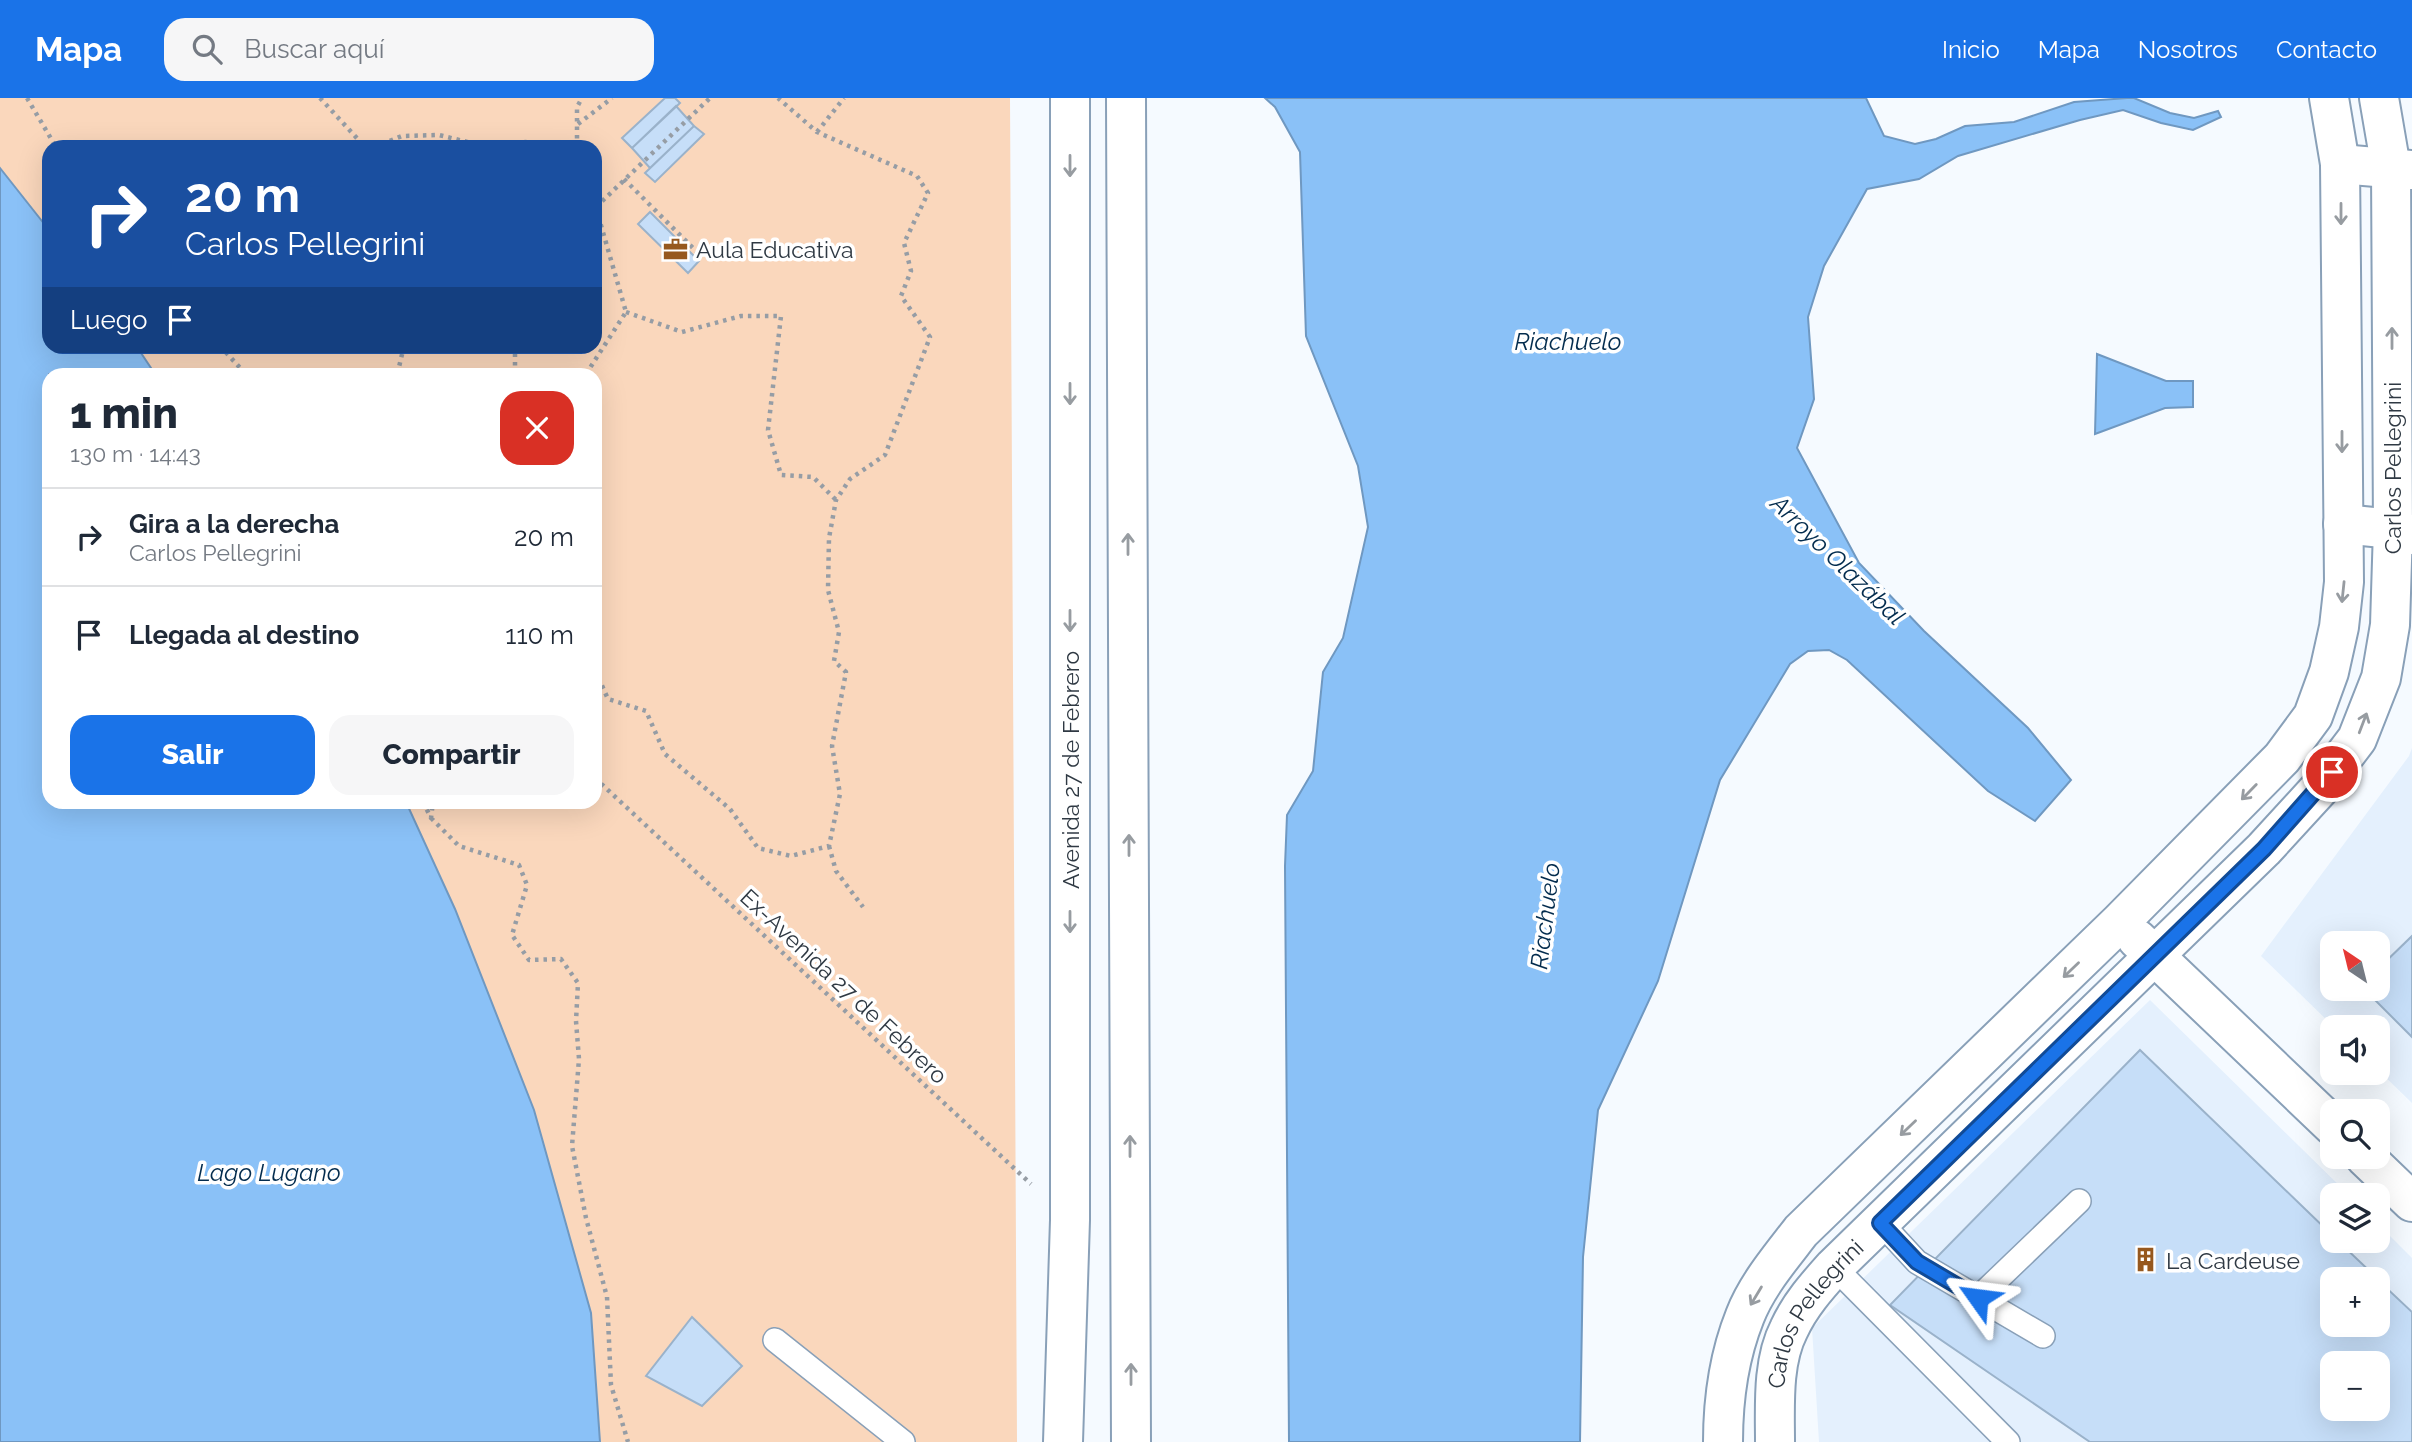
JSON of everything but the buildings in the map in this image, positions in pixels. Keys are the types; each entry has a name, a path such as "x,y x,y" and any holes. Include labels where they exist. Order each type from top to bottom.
{"main road":[{"name":"Avenida 27 de Febrero","path":"1063,1442 1070,1220 1070,98"},
{"path":"1126,98 1131,1442"},
{"path":"1723,1442 1723,1413 1730,1363 1745,1314 1772,1268 1801,1231 2120,922 2282,758 2313,716 2329,672 2339,627 2344,582 2340,164 2329,98"},
{"name":"Carlos Pellegrini","path":"1775,1442 1779,1362 1787,1331 1805,1301 1834,1267 2264,849 2319,789 2357,739 2381,678 2402,532 2402,169 2379,98"},
{"path":"2340,164 2402,169"},
{"path":"2343,524 2402,532"},
{"path":"2120,922 2320,1114"},
{"path":"2378,1169 2412,1202"}],"lane":[{"path":"1978,1298 2079,1201"},
{"path":"1880,1223 1917,1262 2043,1336"},
{"path":"1834,1267 2008,1442"},
{"path":"775,1340 903,1442"}],"path":[{"path":"27,98 52,140"},
{"path":"320,98 359,140"},
{"path":"577,140 577,107 582,98"},
{"path":"577,124 612,98"},
{"path":"602,201 710,98"},
{"path":"778,98 817,132 917,176 928,192 904,243 911,271 901,296 930,337 885,455 850,479 836,500 829,538 828,590 839,632 834,661 846,672 832,746 840,794 829,846 836,871 863,907"},
{"path":"817,132 844,98"},
{"path":"392,140 402,136 439,135 459,140"},
{"path":"624,179 702,257"},
{"path":"602,228 626,312 602,349"},
{"path":"626,312 682,332 741,316 781,316 768,430 780,475 813,477 836,500"},
{"path":"227,354 240,368"},
{"path":"602,686 608,699 646,711 665,754 730,809 758,848 791,856 829,846"},
{"name":"Ex-Avenida 27 de Febrero","path":"602,785 1070,1220"},
{"path":"426,809 431,818 459,846 519,865 527,885 512,935 529,960 561,959 578,984 576,1021 579,1059 572,1146 586,1218 607,1297 611,1385 628,1442"},
{"path":"431,818 432,809"}],"shaded area":[{"path":"0,98 1010,98 1017,1442 600,1442 591,1313 534,1110 455,909 409,809 602,809 602,368 151,368 142,354 602,354 602,140 42,140 42,221 0,168"},
{"path":"2412,748 2412,1103 2390,1082 2390,1015 2322,1015 2261,956 2409,756"},
{"name":"La Cardeuse","path":"2150,1000 2337,1183 2320,1183 2320,1253 2390,1253 2390,1236 2412,1258 2412,1442 1819,1442 1812,1328"}],"water":[{"name":"Riachuelo","path":"1265,98 1866,98 1884,136 1915,144 1936,139 1965,126 2014,122 2074,102 2134,98 2170,113 2194,118 2218,111 2221,117 2193,130 2123,110 1958,156 1919,179 1867,189 1824,266 1808,317 1814,399 1797,448 1859,563 1924,631 2028,728 2071,780 2035,821 1988,791 1847,660 1829,650 1808,651 1790,664 1720,780 1658,981 1598,1110 1583,1257 1580,1442 1289,1442 1285,866 1287,815 1313,771 1323,672 1343,638 1368,527 1358,466 1306,336 1300,152 1275,107"},
{"name":"Lago Lugano","path":"0,168 42,221 42,354 142,354 151,368 42,368 42,809 409,809 455,909 534,1110 591,1313 600,1442 0,1442"},
{"path":"2097,354 2166,381 2193,381 2193,407 2165,408 2095,434"}],"place":[{"name":"Aula Educativa","path":"676,249"},
{"name":"La Cardeuse","path":"2146,1260"}],"route":[{"path":"1978,1298 1917,1262 1880,1223 2264,849 2332,772"}],"water label":[{"name":"Arroyo Olazábal","path":"1838,560"}]}
